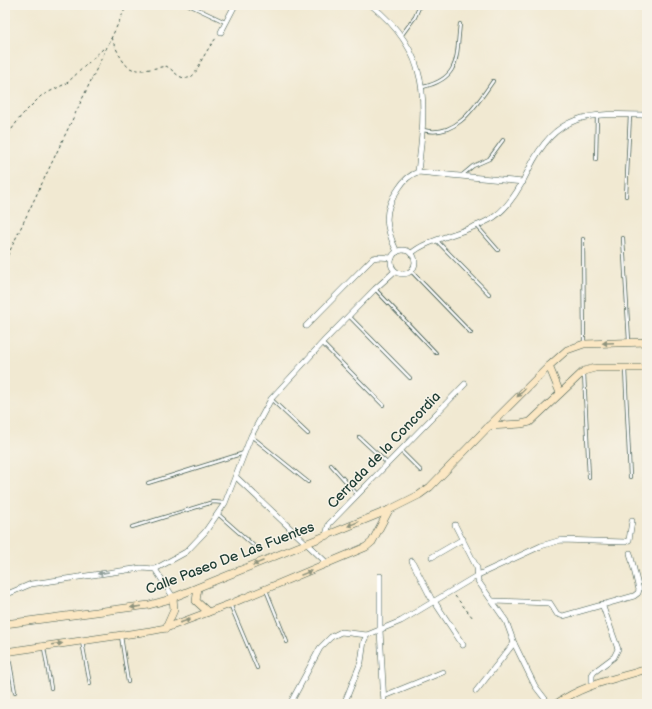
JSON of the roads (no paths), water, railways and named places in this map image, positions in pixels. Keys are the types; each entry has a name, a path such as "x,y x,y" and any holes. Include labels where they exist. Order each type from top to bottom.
{"street":[{"path":"221,32 235,5"},
{"path":"371,5 391,23 401,36 414,60 423,87 423,130 418,172"},
{"path":"412,254 418,249 477,226 492,218 504,209 523,182 537,153 552,134 575,120 597,115 647,115"},
{"path":"397,252 390,238 387,225 388,208 394,195 409,176 418,172 523,182"},
{"path":"404,251 412,254 415,264 411,271 401,274 395,271 391,265 392,258 397,252 404,251"},
{"path":"306,326 373,258 392,258"},
{"path":"5,595 21,587 44,582 140,568 155,569 192,547 225,503 251,436 271,399 349,315 395,271"},
{"name":"Calle Paseo De Las Fuentes","path":"5,624 149,605 198,588 389,510 419,495 430,487 549,366 567,350 584,344 647,342"},
{"path":"549,366 560,393"},
{"path":"489,426 530,422 584,371 596,368 647,368"},
{"name":"Cerrada de la Concordia","path":"326,535 329,524 465,384"},
{"path":"236,477 328,564"},
{"path":"7,652 44,645 121,636 166,628 265,590 366,547 372,542 389,510"},
{"path":"290,704 320,648 331,636 341,632 367,635 401,621 478,574 541,546 561,540 625,542 629,540 632,521"},
{"path":"456,525 477,568 478,581 506,621 514,643 538,692 549,704"},
{"path":"432,557 463,539"},
{"path":"493,602 550,603 557,614 563,616 638,593 630,553"},
{"path":"412,560 433,601 463,645"},
{"path":"155,569 173,597 174,610 166,628"},
{"path":"380,576 380,630 384,704"},
{"path":"198,588 196,601 208,612"},
{"path":"592,684 592,675 594,672 614,657 618,649 602,604"},
{"path":"344,704 361,662 364,641 367,635"},
{"path":"476,692 514,643"},
{"path":"556,704 570,694 592,684 647,669"},
{"path":"384,696 443,672"}],"lane":[{"path":"189,5 226,22"},
{"path":"401,36 415,17 420,5"},
{"path":"423,87 443,80 450,72 456,60 460,24"},
{"path":"423,130 438,132 462,121 473,110 493,81"},
{"path":"596,159 597,115"},
{"path":"626,196 630,115"},
{"path":"461,176 473,166 489,159 503,140"},
{"path":"477,226 498,250"},
{"path":"623,238 629,342"},
{"path":"583,239 584,344"},
{"path":"437,241 489,294"},
{"path":"411,271 471,333"},
{"path":"375,289 436,353"},
{"path":"349,315 410,378"},
{"path":"322,343 383,405"},
{"path":"625,368 630,477"},
{"path":"584,371 589,477"},
{"path":"271,399 308,434"},
{"path":"251,436 308,482"},
{"path":"359,437 387,463"},
{"path":"400,450 421,471"},
{"path":"148,483 244,453"},
{"path":"331,465 357,494"},
{"path":"132,527 213,502 225,503"},
{"path":"218,514 253,545"},
{"path":"265,590 288,642"},
{"path":"230,604 257,668"},
{"path":"121,636 128,682"},
{"path":"82,641 90,684"},
{"path":"44,645 51,688"},
{"path":"7,652 15,692"}]}
